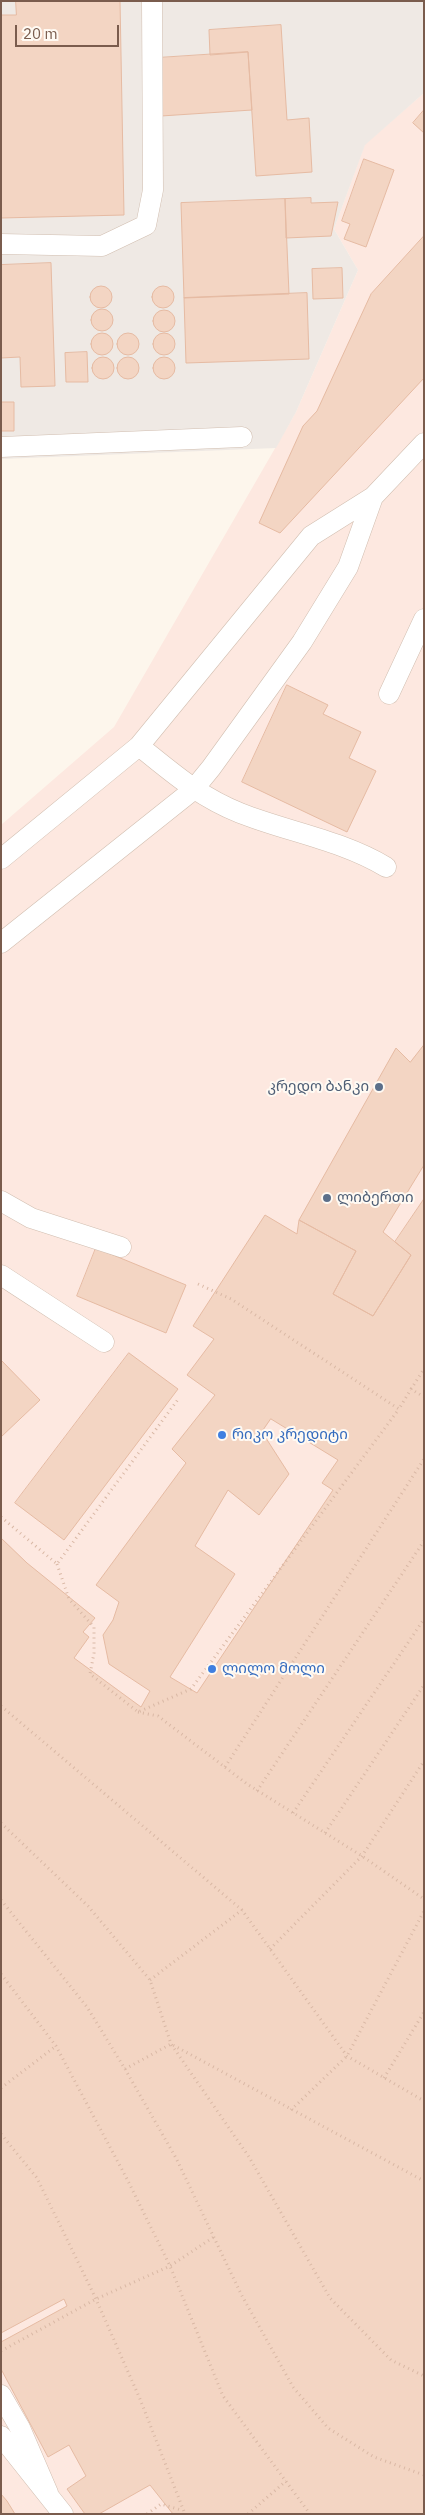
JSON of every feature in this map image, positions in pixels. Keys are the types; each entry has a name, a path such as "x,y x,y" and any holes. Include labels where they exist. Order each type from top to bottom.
{"lane":[{"path":"1,244 102,246 146,225 153,190 152,1"},
{"path":"1,448 242,437"},
{"path":"1,860 139,746 311,536 373,497 424,443"},
{"path":"1,943 192,790 211,768 307,634 348,567 373,497"},
{"path":"389,694 424,619"},
{"path":"139,746 192,790 239,812 362,852 386,867"},
{"path":"1,1201 31,1218 121,1247"},
{"path":"1,1275 104,1342"},
{"path":"1,2395 20,2428 48,2493"},
{"path":"1,2436 63,2514"}],"path":[{"path":"198,1284 231,1299 399,1409"},
{"path":"138,1712 192,1689 399,1409 424,1369"},
{"path":"411,1389 424,1397"},
{"path":"57,1564 179,1398"},
{"path":"225,1767 424,1458"},
{"path":"1,1517 57,1564 69,1599 94,1627 94,1653 90,1674 138,1712 158,1716 257,1791 362,1856 424,1899"},
{"path":"257,1791 424,1541"},
{"path":"293,1813 424,1619"},
{"path":"325,1833 424,1685"},
{"path":"1,1706 242,1910 347,2056 424,2101"},
{"path":"270,1949 362,1856 424,1761"},
{"path":"1,1823 88,1906 150,1980 171,2044 249,2158 330,2298 390,2360 424,2376"},
{"path":"1,1900 87,2007 125,2069 176,2158 241,2294 293,2387 328,2428 374,2457 424,2475"},
{"path":"150,1980 242,1910"},
{"path":"291,2110 347,2056 424,1911"},
{"path":"1,1974 56,2046 127,2179 170,2266 223,2396 310,2514"},
{"path":"384,2078 424,2012"},
{"path":"125,2069 171,2044"},
{"path":"171,2044 424,2181"},
{"path":"1,2088 56,2046"},
{"path":"1,2134 37,2178 96,2299 140,2399 185,2514"},
{"path":"1,2351 96,2299 170,2266 214,2236"},
{"path":"248,2514 286,2481"},
{"path":"147,2514 161,2504 182,2510"}],"shaded area":[{"path":"1,1 424,1 424,93 365,145 334,229 358,270 296,412 276,448 1,459"},
{"name":"ლილო მოლი","path":"424,93 424,2514 1,2514 1,825 114,727 296,412 358,270 334,229 365,144"}],"building":[{"path":"16,1 120,1 124,215 1,218 1,15 16,15"},
{"path":"281,25 287,120 309,118 312,172 256,176 248,52 210,55 209,30"},
{"path":"248,52 252,110 161,116 157,58"},
{"path":"424,110 424,133 413,123"},
{"path":"364,159 394,170 366,247 344,239 350,224 342,221"},
{"path":"311,198 311,203 338,202 331,236 286,238 285,199"},
{"path":"285,199 289,294 184,298 181,203"},
{"path":"424,236 424,378 280,533 259,523 303,426 317,411 371,294"},
{"path":"51,263 55,386 21,387 20,357 1,358 1,265"},
{"path":"342,268 343,298 313,299 312,269"},
{"path":"101,286 109,289 112,297 109,305 101,308 93,305 90,297 93,289"},
{"path":"163,286 171,289 174,297 171,305 163,308 155,305 152,297 155,289"},
{"path":"307,293 309,359 186,363 184,298"},
{"path":"102,309 112,316 113,320 106,330 102,331 92,324 91,320 98,310"},
{"path":"164,310 172,313 175,321 172,329 164,332 156,329 153,321 156,313"},
{"path":"102,333 110,336 113,344 110,352 102,355 94,352 91,344 94,336"},
{"path":"128,333 136,336 139,344 136,352 128,355 120,352 117,344 120,336"},
{"path":"164,333 172,336 175,344 172,352 164,355 156,352 153,344 156,336"},
{"path":"87,352 88,382 66,382 65,353"},
{"path":"103,357 111,360 114,368 111,376 103,379 95,376 92,368 95,360"},
{"path":"128,357 136,360 139,368 136,376 128,379 120,376 117,368 120,360"},
{"path":"164,357 174,364 175,368 168,378 164,379 154,372 153,368 160,358"},
{"path":"1,402 14,402 14,431 1,431"},
{"path":"287,685 328,705 323,714 361,732 349,758 376,771 347,832 242,782"},
{"path":"424,1045 424,1165 383,1232 411,1255 373,1316 333,1294 356,1251 299,1220 396,1048 410,1062"},
{"path":"424,1199 424,2514 173,2514 150,2485 99,2514 85,2514 67,2489 86,2476 69,2445 48,2457 1,2369 1,2342 67,2306 64,2299 1,2333 1,1538 27,1563 95,1618 83,1632 89,1637 74,1658 141,1707 150,1691 109,1664 103,1635 113,1620 119,1602 96,1585 186,1463 172,1449 215,1395 187,1375 214,1339 193,1326 265,1215 297,1234 299,1220 356,1251 333,1294 373,1316 411,1255 395,1242","holes":["271,1419 338,1460 322,1483 333,1490 197,1693 170,1677 235,1574 195,1546 228,1490 259,1515 289,1474 262,1432"]},
{"path":"96,1248 186,1285 166,1333 77,1296"},
{"path":"129,1353 178,1389 64,1540 15,1503"},
{"path":"1,1360 40,1400 1,1437"},
{"path":"1,2494 7,2501 15,2514 1,2514"}],"place":[{"name":"კრედო ბანკი","path":"379,1087"},
{"name":"ლიბერთი","path":"327,1198"},
{"name":"რიკო კრედიტი","path":"222,1435"},
{"name":"ლილო მოლი","path":"212,1669"}]}
